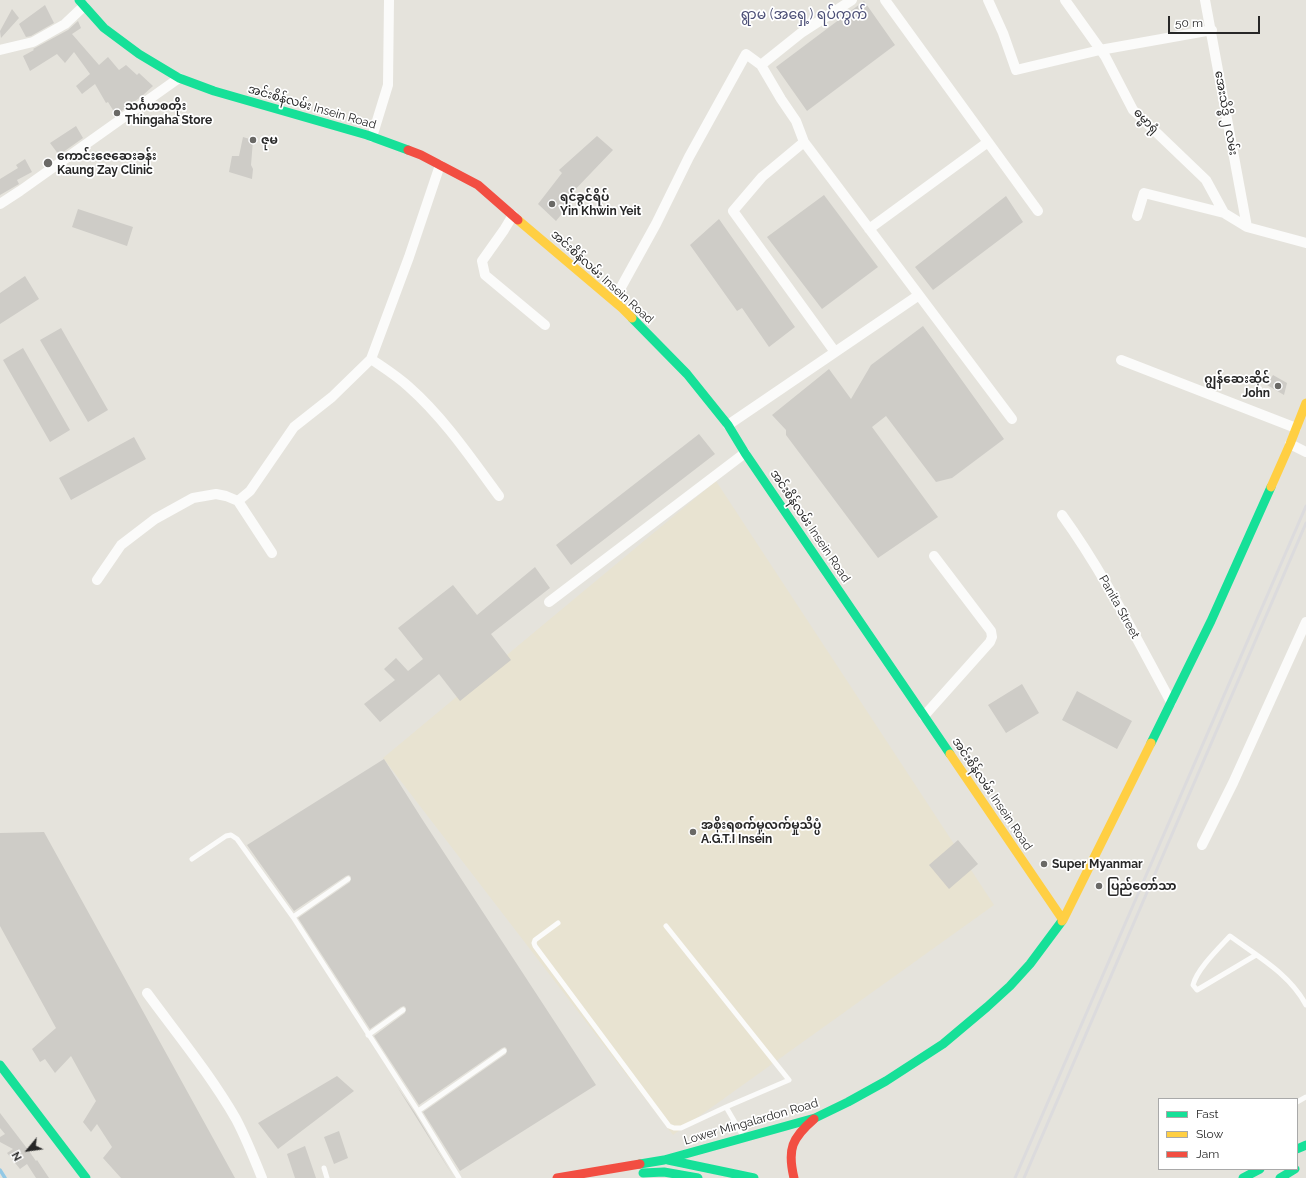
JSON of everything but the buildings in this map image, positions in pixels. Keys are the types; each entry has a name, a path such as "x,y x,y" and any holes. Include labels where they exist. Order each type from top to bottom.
{"main road":[{"name":"အင်းစိန်လမ်း Insein Road","path":"81,3 104,28 139,54 179,78 214,91 372,137 421,155 478,185 614,300 687,374 728,425 1063,920"},
{"name":"Lower Mingalardon Road","path":"664,1160 744,1136 815,1118 848,1102 886,1081 943,1044 1010,986 1030,964 1063,920 1171,702 1210,622 1290,444 1306,404"},
{"path":"0,1065 86,1178"},
{"path":"794,1178 790,1153 792,1143 805,1126 815,1118"},
{"path":"654,1171 664,1160"},
{"path":"557,1178 593,1175 664,1160 754,1178"},
{"path":"1242,1178 1258,1170"},
{"path":"1280,1178 1293,1170"},
{"path":"634,1174 654,1171 670,1171 698,1178"}],"street":[{"path":"372,137 388,85 390,0"},
{"path":"761,65 801,33 852,0"},
{"path":"885,0 1038,211"},
{"path":"988,0 1003,33 1016,70 1100,50 1212,30"},
{"name":"ဓမ္မာရုံ","path":"1065,0 1105,56 1133,110 1206,180 1224,213"},
{"name":"အေးသိဒ္ဓိ ၂ လမ်း","path":"1205,0 1212,30 1246,227"},
{"path":"0,50 33,42 65,24 81,3"},
{"path":"614,300 656,224 689,157 746,54 761,65 796,121 804,142 1012,419"},
{"path":"0,204 179,78"},
{"path":"804,142 762,177 733,211 835,352"},
{"path":"869,229 988,142"},
{"path":"238,502 250,491 294,427 332,397 371,359 440,165"},
{"path":"1137,216 1144,193 1224,213 1246,227 1306,244"},
{"path":"513,215 482,261 484,275 545,325"},
{"path":"728,425 919,295"},
{"path":"371,359 408,386 429,407 456,437 499,496"},
{"path":"1121,360 1296,428"},
{"path":"1290,444 1306,452"},
{"path":"549,602 745,452"},
{"path":"97,580 121,545 162,515 193,498 216,494 226,496 238,502 272,553"},
{"name":"Panita Street","path":"1062,515 1101,573 1171,702"},
{"path":"924,716 990,642 992,636 990,631 934,556"},
{"path":"1202,845 1233,783 1306,622"},
{"path":"147,993 214,1084 236,1120 252,1152 262,1178"}],"lane":[{"path":"192,859 226,836 231,835 237,839 293,917 418,1112 458,1178"},
{"path":"293,917 348,879"},
{"path":"558,923 535,940 535,946 669,1126 681,1128 789,1080 666,926"},
{"path":"1256,955 1197,990 1193,985 1194,980 1211,957 1230,936 1256,955 1280,973 1294,986 1306,1004"},
{"path":"368,1035 403,1010"},
{"path":"418,1112 504,1051"},
{"path":"726,1107 744,1136"},
{"path":"324,1168 327,1178"}],"shaded area":[{"name":"အစိုးရစက်မှုလက်မှုသိပ္ပံ A.G.T.I Insein","path":"716,481 994,905 673,1135 383,758"}],"waterway":[{"path":"0,1170 5,1178"}],"railway":[{"path":"1015,1178 1306,506"},
{"path":"1024,1178 1306,523"}],"traffic: fast":[{"path":"79,0 104,28 139,54 179,78 214,91 367,135 408,150"},
{"path":"632,318 687,374 728,425 745,453 950,754"},
{"path":"1151,743 1211,621 1271,487"},
{"path":"640,1164 664,1160 815,1118 886,1081 943,1044 987,1007 1010,986 1030,964 1062,921"},
{"path":"0,1065 86,1178"},
{"path":"1298,1149 1306,1145"},
{"path":"668,1160 754,1178"},
{"path":"1243,1178 1258,1170"},
{"path":"1280,1178 1293,1170"},
{"path":"643,1173 664,1172 698,1178"}],"traffic: slow":[{"path":"518,220 632,318"},
{"path":"1271,487 1306,403"},
{"path":"1063,920 1151,743"},
{"path":"950,754 1063,920 1062,921"}],"traffic: jam":[{"path":"408,150 421,155 478,185 518,220"},
{"path":"794,1178 791,1159 793,1145 796,1138 814,1119"},
{"path":"557,1178 640,1164"}],"place":[{"name":"သင်္ဂဟစတိုး Thingaha Store","path":"117,113"},
{"name":"ဇုမ","path":"253,140"},
{"name":"ကောင်းဇေဆေးခန်း Kaung Zay Clinic","path":"48,163"},
{"name":"ရင်ခွင်ရိပ် Yin Khwin Yeit","path":"552,204"},
{"name":"ဂျွန်ဆေးဆိုင် John","path":"1278,386"},
{"name":"အစိုးရစက်မှုလက်မှုသိပ္ပံ A.G.T.I Insein","path":"693,832"},
{"name":"Super Myanmar","path":"1044,864"},
{"name":"ပြည်တော်သာ","path":"1099,886"}],"district":[{"name":"ရွာမ (အရှေ့) ရပ်ကွက်","path":"804,15"}]}
